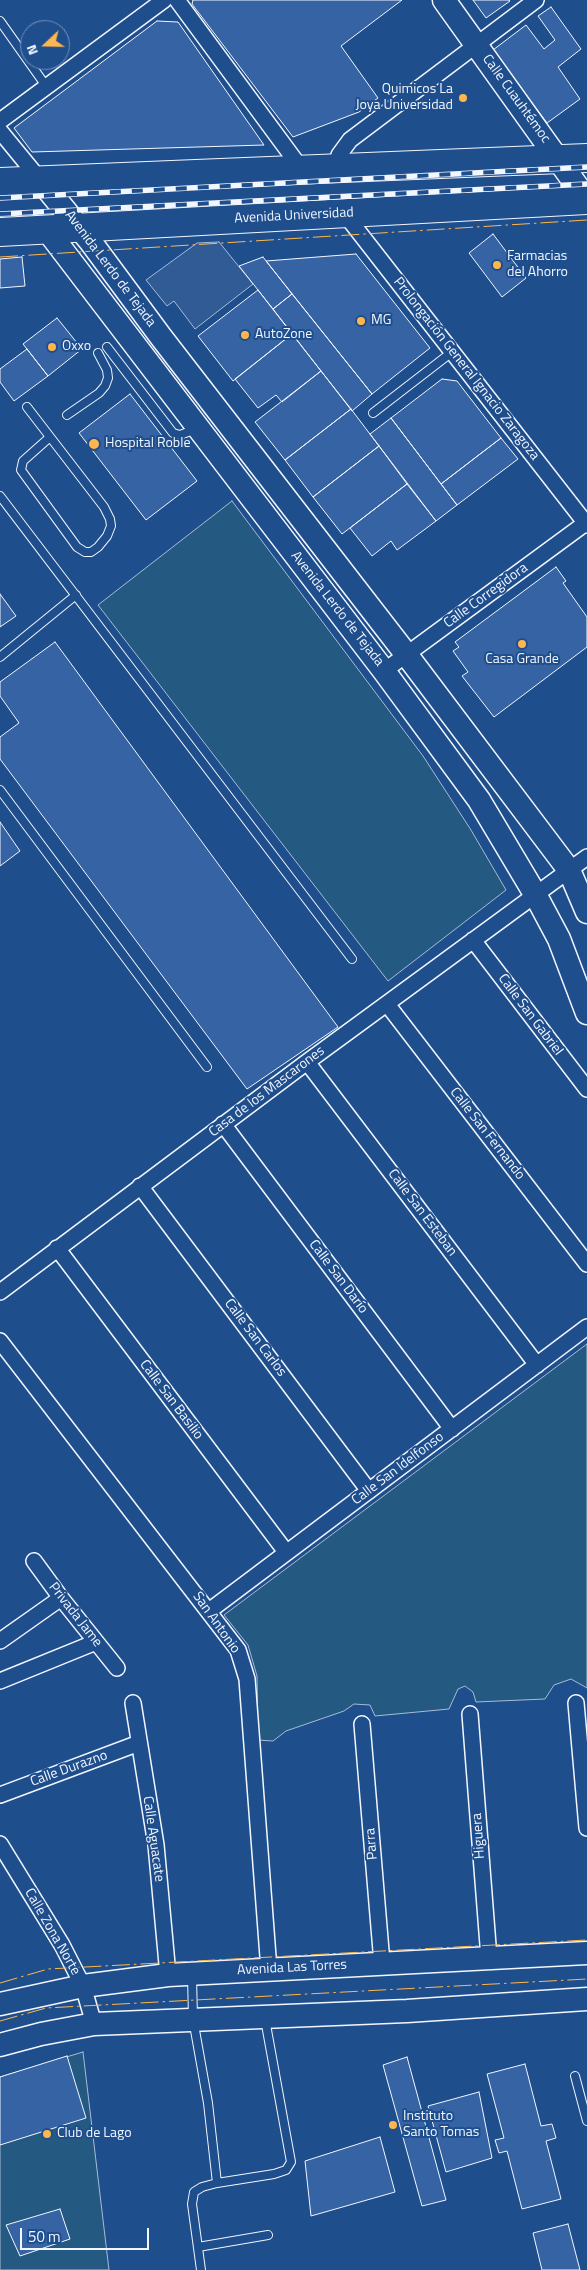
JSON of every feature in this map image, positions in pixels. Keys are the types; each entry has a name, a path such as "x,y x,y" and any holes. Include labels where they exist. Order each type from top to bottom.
{"highway":[{"path":"0,182 337,170 587,158"},
{"name":"Avenida Universidad","path":"0,232 587,200"}],"street":[{"path":"0,121 164,0"},
{"path":"177,0 302,171"},
{"name":"Calle Cuauhtémoc","path":"444,0 587,200"},
{"path":"337,170 339,155 350,140 533,1"},
{"path":"0,131 42,181"},
{"name":"Avenida Lerdo de Tejada","path":"42,181 406,654 569,870 587,912"},
{"name":"Prolongación General Ignacio Zaragoza","path":"344,213 587,523"},
{"name":"Avenida Lerdo de Tejada","path":"47,230 384,671 479,800 535,894 559,939 587,1013"},
{"name":"Calle Corregidora","path":"384,671 587,523"},
{"name":"Casa de los Mascarones","path":"0,1292 223,1124 587,857"},
{"name":"Calle San Gabriel","path":"473,940 587,1089"},
{"name":"Calle San Fernando","path":"387,1004 587,1264"},
{"name":"Calle San Esteban","path":"307,1062 537,1365"},
{"name":"Calle San Darío","path":"223,1124 452,1429"},
{"name":"Calle San Carlos","path":"140,1186 369,1491"},
{"name":"Calle San Basilio","path":"57,1248 286,1552"},
{"name":"Calle San Idelfonso","path":"209,1611 587,1326"},
{"name":"San Antonio","path":"0,1340 238,1650 248,1679 269,1970"},
{"name":"Privada Jame","path":"34,1561 117,1668"},
{"path":"0,1641 61,1598"},
{"path":"0,1681 96,1642"},
{"path":"576,1702 587,1828"},
{"name":"Calle Aguacate","path":"133,1703 156,1845 168,1975"},
{"name":"Higuera","path":"470,1714 489,1958"},
{"name":"Parra","path":"362,1724 382,1963"},
{"name":"Calle Durazno","path":"0,1795 139,1743"},
{"name":"Calle Zona Norte","path":"0,1844 62,1945 83,1986 94,2024"},
{"name":"Avenida Las Torres","path":"0,2004 83,1986 168,1975 587,1953"},
{"path":"0,2045 41,2034 94,2024 407,2011 587,1999"}],"lane":[{"path":"0,21 46,86"},
{"path":"106,347 174,433 180,435 198,429"},
{"path":"373,412 452,352"},
{"path":"67,415 99,393 105,386 108,370 98,353"},
{"path":"27,407 104,507 110,519 107,536 91,552 85,552 77,547 21,470 23,461 50,438"},
{"path":"0,496 352,959"},
{"path":"0,657 76,595"},
{"path":"0,790 207,1067"},
{"path":"192,1974 193,2019 208,2103 217,2184"},
{"path":"201,2270 192,2204 194,2192 202,2187 274,2174 286,2170 292,2162 264,2016"},
{"path":"574,2076 587,2122"},
{"path":"198,2247 268,2235"}],"shaded area":[{"path":"219,242 253,284 195,329 174,301 167,306 146,280 197,243"},
{"path":"232,501 423,756 471,830 506,890 388,981 98,605"},
{"path":"587,1344 587,1688 571,1679 554,1685 545,1699 476,1702 473,1692 465,1686 458,1689 449,1709 375,1716 370,1705 354,1704 344,1711 286,1731 273,1741 258,1740 257,1676 248,1645 224,1615"},
{"name":"Club de Lago","path":"83,2052 109,2270 0,2270 0,2077"}],"building":[{"path":"193,0 402,0 341,46 378,98 359,112 293,137 192,4"},
{"path":"473,0 509,0 510,1 486,18"},
{"path":"551,7 581,49 558,67 580,99 547,123 493,50 526,25 544,49 555,40 538,16"},
{"path":"157,21 178,22 264,145 32,152 14,128"},
{"name":"Farmacias del Ahorro","path":"493,234 526,278 502,297 469,253"},
{"name":"MG","path":"356,254 430,348 372,394 266,261"},
{"path":"22,257 25,286 0,288 0,259"},
{"path":"263,257 292,294 273,309 239,266"},
{"name":"AutoZone","path":"258,290 292,334 233,381 198,336"},
{"path":"292,294 372,394 352,411 273,309"},
{"name":"Oxxo","path":"57,318 82,349 48,376 23,344"},
{"path":"292,334 321,371 282,402 276,395 258,408 235,379"},
{"path":"27,349 48,376 14,401 0,382 0,369"},
{"path":"321,371 351,409 285,460 255,422"},
{"path":"442,379 457,381 501,438 441,484 391,418"},
{"path":"130,394 197,481 146,520 79,433"},
{"path":"351,409 379,446 313,497 285,460"},
{"path":"391,418 457,505 436,521 370,434"},
{"path":"501,438 518,459 457,505 441,484"},
{"path":"379,446 407,484 342,534 313,497"},
{"path":"407,484 436,521 397,550 391,541 372,556 350,528"},
{"name":"Casa Grande","path":"556,567 566,581 563,583 587,617 587,647 494,717 462,676 468,672 453,651 459,647 455,642"},
{"path":"0,594 16,616 0,627"},
{"path":"55,642 338,1027 247,1089 0,759 0,737 19,723 0,696 0,682"},
{"path":"0,822 20,851 0,866"},
{"path":"67,2056 86,2118 0,2145 0,2077"},
{"path":"407,2057 446,2200 422,2206 383,2065"},
{"path":"525,2064 541,2126 552,2124 556,2138 546,2141 561,2199 522,2209 507,2151 499,2153 495,2140 504,2138 487,2074"},
{"path":"479,2092 492,2158 446,2172 428,2106"},
{"path":"380,2137 395,2192 311,2216 305,2161"},
{"path":"60,2209 70,2239 20,2256 6,2225"},
{"path":"568,2224 580,2270 542,2270 533,2233"}],"railway":[{"path":"0,198 587,167"},
{"path":"0,214 587,184"}],"power":[{"path":"0,257 587,220"},
{"path":"0,1983 48,1969 587,1940"},
{"path":"0,2021 46,2008 587,1979"}],"place":[{"name":"Quimicos La Joya Universidad","path":"463,98"},
{"name":"Farmacias del Ahorro","path":"497,265"},
{"name":"MG","path":"361,321"},
{"name":"AutoZone","path":"245,335"},
{"name":"Oxxo","path":"52,347"},
{"name":"Hospital Roble","path":"94,444"},
{"name":"Casa Grande","path":"522,644"},
{"name":"Instituto Santo Tomas","path":"393,2125"},
{"name":"Club de Lago","path":"47,2134"}]}
